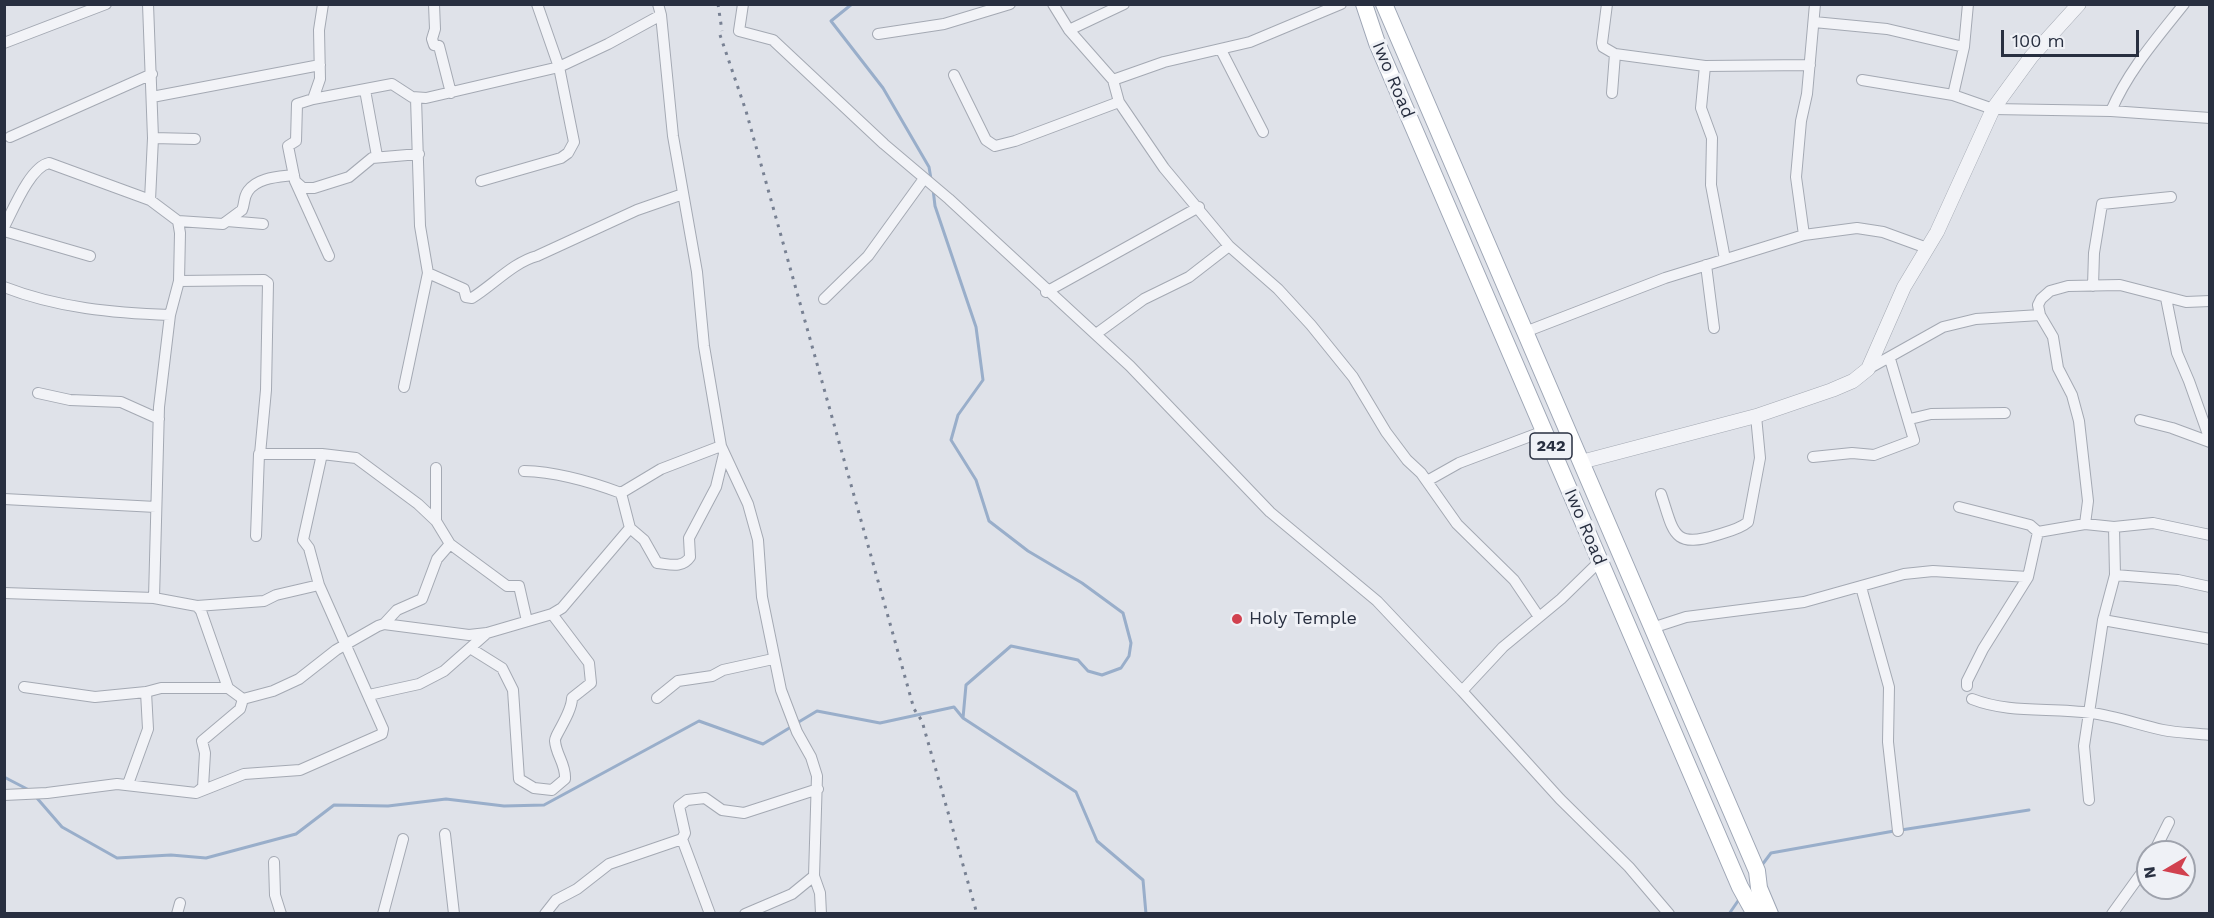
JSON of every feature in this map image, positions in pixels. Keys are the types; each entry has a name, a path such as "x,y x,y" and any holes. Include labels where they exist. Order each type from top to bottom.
{"main road":[{"name":"Iwo Road","path":"1364,4 1381,53 1600,561 1752,892 1770,914"},
{"name":"Iwo Road","path":"1384,4 1652,628 1752,892"}],"street":[{"path":"4,44 106,4"},
{"path":"148,4 153,138 150,200"},
{"path":"313,99 319,88 319,30 323,4"},
{"path":"434,4 435,29 432,39 434,45 439,46 452,93"},
{"path":"481,182 561,158 568,153 574,142 559,67 537,4"},
{"path":"743,4 740,31 773,40 924,180 949,199 1046,292 1096,334 1217,454 1270,512 1377,601 1560,799 1622,859 1669,914"},
{"path":"878,34 944,24 1010,4"},
{"path":"1053,4 1069,30 1113,80 1119,102 1164,168 1199,207 1229,246 1278,289 1311,325 1353,377 1386,432 1427,481 1457,524 1514,580 1539,617"},
{"path":"1069,30 1124,4"},
{"path":"1113,80 1164,62 1250,42 1341,4"},
{"path":"1607,4 1602,43 1603,47 1615,54 1705,66 1810,65"},
{"path":"1804,235 1796,177 1815,4"},
{"path":"1953,95 1964,47 1968,4"},
{"path":"1868,369 1905,287 1937,232 1993,108 2031,57 2079,4"},
{"path":"2111,111 2119,91 2184,4"},
{"path":"329,256 295,178 288,146 296,141 297,104 392,84 416,98 452,93 559,67 608,44 660,10 673,136 697,272 704,346 722,450 748,504 758,540 762,597 773,659 792,721 811,757 818,789 814,876 820,893 821,914"},
{"path":"1814,22 1887,29 1964,47"},
{"path":"1221,50 1263,132"},
{"path":"1612,93 1615,54"},
{"path":"152,97 320,65"},
{"path":"1705,66 1701,108 1711,131 1712,185 1725,259"},
{"path":"10,137 152,74"},
{"path":"954,75 986,141 995,146 1015,141 1119,102"},
{"path":"1862,80 1953,95 1993,108 2111,111 2210,118"},
{"path":"319,88 328,96"},
{"path":"365,90 377,156"},
{"path":"404,387 428,273 420,226 416,98"},
{"path":"153,138 195,139"},
{"path":"295,178 303,188 315,188 349,177 377,156 419,154"},
{"path":"90,256 4,229 33,174 43,164 49,163 150,200 178,221 223,224 243,207 244,197 252,186 272,178 295,178"},
{"path":"824,299 868,256 924,180"},
{"path":"428,273 464,289 466,297 472,298 496,283 525,259 547,252 637,210 683,194"},
{"path":"2093,286 2094,253 2102,204 2171,197"},
{"path":"1046,292 1199,207"},
{"path":"154,598 159,419 170,315 179,281 178,221"},
{"path":"227,221 263,224"},
{"path":"1525,332 1665,278 1804,235 1857,228 1883,232 1927,248"},
{"path":"1096,334 1144,299 1189,277 1229,246"},
{"path":"1706,265 1714,328"},
{"path":"179,281 264,279 268,283 266,390 256,536"},
{"path":"2085,524 2088,501 2079,421 2072,395 2058,368 2053,338 2040,315 2038,305 2050,291 2068,286 2120,285 2186,302 2210,301"},
{"path":"4,287 26,296 93,311 170,315"},
{"path":"2166,298 2177,353 2210,441"},
{"path":"1581,462 1756,416 1832,390 1852,381 1868,369 1890,359 1943,327 1976,319 2040,315"},
{"path":"1813,457 1852,453 1874,455 1914,440 1910,419 1890,359"},
{"path":"38,393 70,400 121,402 159,419"},
{"path":"1910,419 1931,414 2006,413"},
{"path":"1661,494 1671,522 1680,538 1686,542 1698,541 1748,522 1760,458 1756,416"},
{"path":"2140,420 2210,441"},
{"path":"1427,481 1459,464 1544,431"},
{"path":"621,493 661,469 722,450"},
{"path":"621,493 630,528 644,540 657,563 677,565 687,562 690,557 689,538 716,487 722,450"},
{"path":"303,453 319,469"},
{"path":"260,454 322,453 356,458 418,504 436,521 450,544 507,586 519,586 527,621"},
{"path":"4,795 47,793 101,784 128,784 196,793 244,774 300,770 379,737 383,729 347,643 319,585 309,548 303,540 322,453"},
{"path":"436,468 436,521"},
{"path":"524,471 549,471 588,481 621,493"},
{"path":"4,499 156,507"},
{"path":"1959,507 2030,525 2038,532"},
{"path":"2038,532 2085,524 2114,527 2153,523 2210,534"},
{"path":"2089,800 2084,746 2103,620 2115,575 2114,527"},
{"path":"384,624 453,635 487,633 552,614 562,608 630,528"},
{"path":"1967,686 1967,681 1983,649 2028,577 2038,532"},
{"path":"243,699 273,691 299,679 347,643 384,624 397,610 422,599 437,559 450,544"},
{"path":"1462,691 1503,647 1600,561"},
{"path":"1652,628 1686,617 1804,602 1904,574 1933,571 2028,577"},
{"path":"2115,575 2178,580 2210,587"},
{"path":"4,593 154,598 196,606 264,601 319,585"},
{"path":"1861,587 1889,687 1888,742 1898,831"},
{"path":"196,606 201,611 228,688 243,699"},
{"path":"397,610 398,626"},
{"path":"470,648 488,657 502,668 513,690 519,779 534,788 552,790 565,779 566,767 555,742 556,736 572,711 572,698 591,683 589,663 552,614"},
{"path":"2103,620 2210,639"},
{"path":"487,633 488,657"},
{"path":"369,695 418,684 444,671 487,633"},
{"path":"657,698 678,681 712,676 723,670 773,659"},
{"path":"24,687 95,697 146,692 161,688 228,688"},
{"path":"128,784 148,729 146,692"},
{"path":"196,793 203,787 205,753 202,741 240,709 243,699"},
{"path":"1972,699 1985,704 2028,710 2089,712 2132,720 2162,730 2210,735"},
{"path":"546,914 555,900 577,889 609,864 682,839 685,833 680,806 687,800 705,798 722,810 744,813 818,789"},
{"path":"2160,840 2169,822"},
{"path":"445,834 454,914"},
{"path":"383,914 403,839"},
{"path":"682,839 710,914"},
{"path":"274,862 276,895 281,914"},
{"path":"745,914 792,894 814,876"},
{"path":"2112,914 2136,881"}],"waterway":[{"path":"852,4 831,21 883,88 929,167 931,179"},
{"path":"933,189 935,206 976,327 983,380 958,415 951,440 976,480 989,521 1028,551 1082,583 1123,613 1131,643 1129,656 1121,668 1102,675 1088,671 1078,660 1011,646 966,685 963,718 1076,792 1097,841 1143,880 1146,914"},
{"path":"797,723 817,711 880,723 954,707 963,718"},
{"path":"36,797 62,827 117,858 171,855 206,858 296,834 334,805 388,806 446,799 504,806 544,805 699,721 763,744 791,727"},
{"path":"4,777 29,790"},
{"path":"1901,830 2029,810"},
{"path":"1762,865 1771,853 1894,831"},
{"path":"1729,914 1740,898"}],"railway":[{"path":"718,4 722,31"},
{"path":"720,35 746,111 914,709 922,721 977,914"}],"place":[{"name":"Holy Temple","path":"1237,619"}]}
